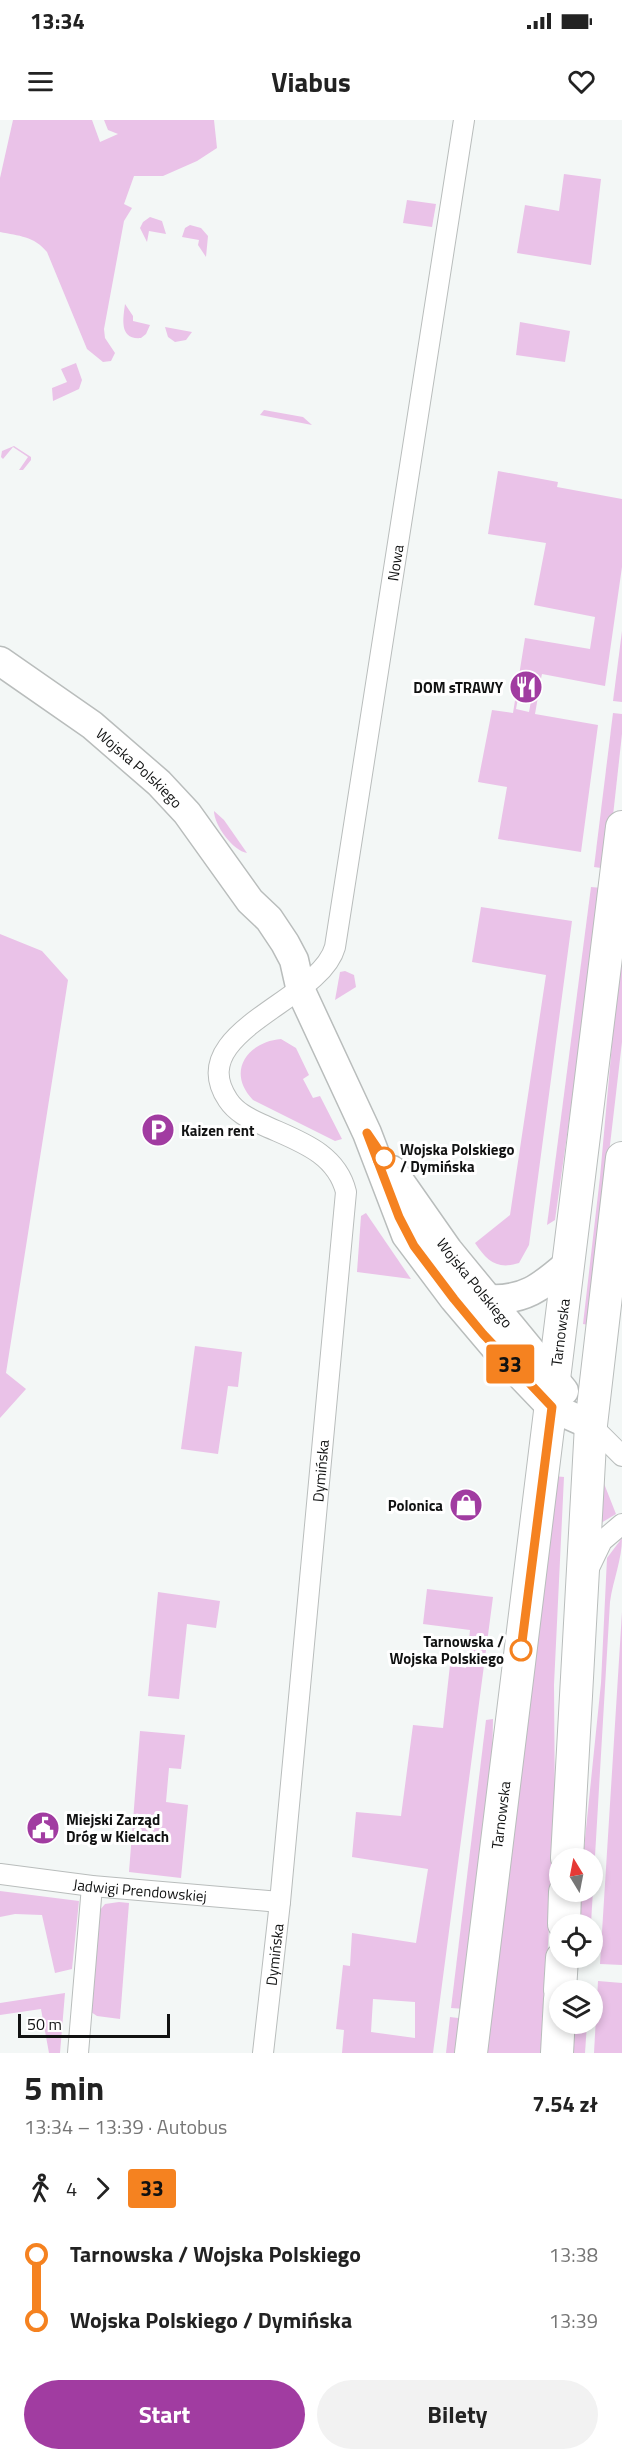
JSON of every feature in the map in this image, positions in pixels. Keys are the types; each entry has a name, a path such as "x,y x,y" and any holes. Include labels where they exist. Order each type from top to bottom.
{"main road":[{"name":"Tarnowska","path":"471,2053 622,827"},
{"path":"568,1848 591,1425 622,1158"},
{"path":"556,2053 557,2034"}],"street":[{"name":"Nowa","path":"301,991 333,956 335,947 464,120"},
{"name":"Wojska Polskiego","path":"0,661 92,725 159,783 187,813 250,901 269,920 294,960 301,991 367,1133 392,1200 411,1242 454,1299 504,1358 553,1393 591,1425 622,1456"},
{"name":"Dymińska","path":"263,2053 280,1902 345,1192 341,1175 324,1155 235,1110 226,1098 219,1076 220,1061 224,1050 235,1038 266,1013 301,991"},
{"name":"Wojska Polskiego","path":"367,1133 448,1250 488,1299 553,1393"},
{"path":"488,1299 506,1300 538,1288 569,1263"},
{"path":"582,1581 602,1541 622,1524"},
{"name":"Jadwigi Prendowskiej","path":"0,1874 92,1886 280,1902"},
{"path":"78,2053 92,1886"}],"shaded area":[{"path":"13,120 92,120 100,142 118,134 108,130 104,120 214,120 217,148 197,161 163,176 134,176 124,204 132,208 124,221 104,329 105,338 115,353 111,361 103,362 87,349 47,252 31,240 0,232 0,178"},
{"path":"564,174 601,179 591,265 517,253 525,205 559,211"},
{"path":"407,200 436,204 432,227 403,223"},
{"path":"150,217 162,221 166,234 149,231 147,242 140,228 143,222"},
{"path":"190,225 201,228 208,236 206,257 198,245 199,240 182,237 185,228"},
{"path":"125,304 133,316 133,321 150,325 146,334 141,338 129,336 126,332 123,322"},
{"path":"520,322 570,331 565,362 516,355"},
{"path":"165,327 192,332 186,340 175,342 168,337"},
{"path":"76,363 82,380 79,389 53,401 52,388 67,382 61,369"},
{"path":"264,410 303,417 312,425 260,415"},
{"path":"14,446 31,457 23,470 19,470 28,457 13,447 3,459 1,457 2,451"},
{"path":"498,471 558,482 557,487 622,499 622,567 605,686 542,674 539,688 533,687 535,674 523,671 516,709 529,712 533,690 539,691 535,714 598,725 581,852 498,839 507,787 478,782 492,710 513,713 525,638 590,649 595,617 534,605 546,543 488,534"},
{"path":"622,631 622,702 613,701"},
{"path":"613,713 622,714 622,734 608,861 601,868 594,867"},
{"path":"214,811 224,820 247,853 230,843 217,823"},
{"path":"591,887 602,888 555,1220 547,1225"},
{"path":"481,907 572,921 529,1245 519,1263 511,1265 499,1264 488,1259 475,1243 510,1215 546,975 472,962"},
{"path":"622,933 622,1042 589,1325 583,1324 600,1177"},
{"path":"0,934 42,951 68,980 6,1373 26,1389 0,1418"},
{"path":"345,971 354,975 356,987 335,1000 340,972"},
{"path":"281,1039 296,1048 309,1075 303,1079 313,1098 320,1096 342,1139 335,1141 253,1100 245,1089 241,1079 244,1060 258,1046"},
{"path":"366,1213 411,1279 357,1272 361,1216"},
{"path":"195,1346 242,1352 238,1387 228,1386 218,1454 181,1449"},
{"path":"554,1476 564,1477 554,1685 555,1817 553,1848 549,1848 550,1902 542,2053 483,2053"},
{"path":"603,1481 616,1514 601,1523"},
{"path":"622,1538 621,1554 610,1602 595,1848 584,1848 601,1683 607,1558"},
{"path":"427,1589 493,1597 433,2053 342,2053 344,2030 336,2029 343,1965 350,1966 352,1933 416,1943 428,1869 352,1857 356,1812 401,1816 413,1725 443,1728 450,1665 466,1668 470,1630 423,1624","holes":["373,1999 415,2002 415,2038 371,2032"]},
{"path":"158,1592 220,1601 216,1628 187,1624 179,1699 148,1696"},
{"path":"622,1612 622,1965 603,1964 603,1916"},
{"path":"493,1719 492,1770 465,2009 451,2008 486,1720"},
{"path":"140,1731 185,1735 181,1769 169,1768 166,1802 188,1805 181,1878 129,1872"},
{"path":"0,1891 79,1901 72,1969 55,1973 42,1915 15,1914 0,1917"},
{"path":"580,1902 592,1902 592,1914 580,1914"},
{"path":"129,1903 120,2019 97,2016 91,2012 100,1910 105,1904"},
{"path":"603,1981 622,1983 622,2053 594,2053 595,2034 603,2034"},
{"path":"65,1993 60,2053 49,2053 41,2009 0,2015 0,2003"},
{"path":"450,2017 466,2019 461,2053 446,2053"},
{"path":"573,2034 586,2034 585,2053 572,2053"}],"bus line":[{"name":"33","path":"384,1158 367,1133 406,1235 483,1334 552,1407 521,1650"}],"place":[{"name":"DOM sTRAWY","path":"526,687"},
{"name":"Kaizen rent","path":"158,1130"},
{"name":"Wojska Polskiego / Dymińska","path":"384,1158"},
{"name":"Polonica","path":"466,1505"},
{"name":"Tarnowska / Wojska Polskiego","path":"521,1650"},
{"name":"Miejski Zarząd Dróg w Kielcach","path":"43,1828"}]}
